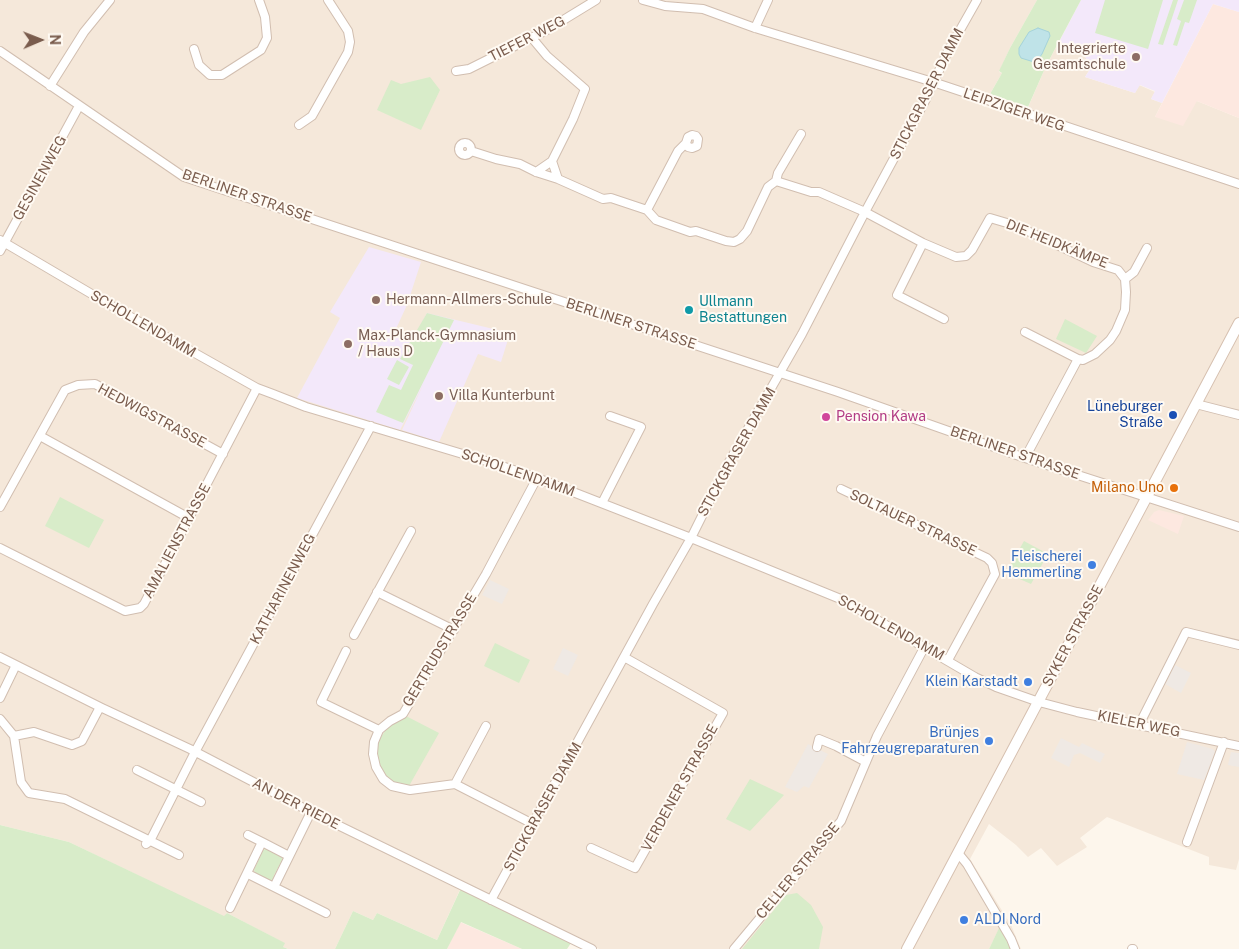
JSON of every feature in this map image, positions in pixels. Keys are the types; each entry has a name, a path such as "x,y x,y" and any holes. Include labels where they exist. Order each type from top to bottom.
{"main road":[{"name":"SYKER STRASSE","path":"907,949 1239,323"}],"street":[{"path":"50,86 84,32 110,0"},
{"path":"194,50 199,65 210,75 222,75 261,50 267,38 265,17 258,0"},
{"path":"299,124 312,116 348,52 350,42 348,31 328,0"},
{"name":"TIEFER WEG","path":"456,72 469,69 532,38 572,16 596,0"},
{"name":"LEIPZIGER WEG","path":"643,0 665,6 703,9 755,28 933,82 1239,184"},
{"path":"755,28 768,0"},
{"name":"STICKGRASER DAMM","path":"491,900 691,538 729,462 780,373 977,0"},
{"path":"532,38 547,56 585,89 573,119 552,161 536,172"},
{"name":"BERLINER STRASSE","path":"0,52 184,177 780,373 1025,458 1239,527"},
{"name":"GESINENWEG","path":"0,251 2,242 79,106"},
{"path":"471,151 520,164 603,199 611,198 647,210 656,220 690,232 696,231 726,242 734,242 740,239 747,231 768,187 776,181 778,173 801,134"},
{"path":"647,210 678,151 686,144"},
{"path":"552,161 558,180"},
{"name":"DIE HEIDKÄMPE","path":"776,181 811,192 819,192 865,212 923,244 956,257 966,256 972,250 990,218 1017,226 1093,262 1110,266 1118,270 1125,279"},
{"name":"SCHOLLENDAMM","path":"2,242 258,388 306,407 538,478 691,538 844,600 996,687 1039,702"},
{"path":"923,244 897,295 944,319"},
{"path":"1025,332 1078,359 1083,360 1095,354 1110,340 1116,331 1124,310 1125,279 1134,272 1147,248"},
{"path":"1025,458 1078,359"},
{"name":"HEDWIGSTRASSE","path":"0,507 65,390 78,385 94,384 223,454"},
{"name":"AMALIENSTRASSE","path":"0,548 126,611 135,610 144,604 258,388"},
{"path":"1196,404 1239,416"},
{"path":"602,503 641,428 610,416"},
{"name":"KATHARINENWEG","path":"148,842 371,426"},
{"path":"40,436 188,518"},
{"name":"GERTRUDSTRASSE","path":"379,730 403,714 427,671 454,630 538,478"},
{"name":"SOLTAUER STRASSE","path":"841,489 987,558 992,563 995,574 948,660"},
{"path":"354,635 410,531"},
{"path":"377,592 454,630"},
{"path":"1140,725 1186,632 1239,645"},
{"name":"CELLER STRASSE","path":"734,949 841,820 866,762 925,646"},
{"path":"346,651 321,702 379,730 374,742 373,754 376,767 383,779 392,786 410,790 454,784 534,824"},
{"name":"AN DER RIEDE","path":"0,657 592,949"},
{"name":"VERDENER STRASSE","path":"591,848 635,868 723,712 624,657"},
{"path":"0,698 16,665"},
{"name":"KIELER WEG","path":"1039,702 1077,712 1239,746"},
{"path":"14,736 34,732 72,745 82,741 100,707"},
{"path":"0,719 14,736 21,782 29,794 65,799 148,842 179,855"},
{"path":"454,784 486,726"},
{"path":"817,747 819,739 866,762"},
{"path":"1186,842 1224,742"},
{"path":"136,770 201,802"},
{"path":"274,887 311,812"},
{"path":"248,835 289,856"},
{"path":"230,908 262,842"},
{"path":"958,853 967,864 1015,949"},
{"path":"248,874 326,913"}],"shaded area":[{"path":"0,0 1037,0 1010,48 999,72 1002,73 983,106 1023,119 1046,66 1059,42 1079,49 1092,66 1085,77 1135,93 1139,85 1155,92 1151,99 1162,103 1155,117 1197,101 1239,118 1239,859 1236,870 1209,865 1209,857 1107,817 1080,838 1087,847 1057,866 1041,848 1028,857 989,824 970,859 1011,925 1021,949 1011,949 1000,927 989,949 599,949 463,883 437,940 377,913 373,920 353,911 335,949 288,949 283,947 284,943 227,913 224,917 69,842 0,825"},
{"name":"Integrierte Gesamtschule","path":"1081,0 1239,0 1239,12 1213,4 1162,103 1151,99 1155,91 1140,85 1135,93 1085,77 1092,66 1079,49 1059,42"},
{"path":"1213,4 1239,12 1239,118 1197,101 1183,126 1155,117"},
{"path":"369,247 421,262 407,305 395,331 413,339 427,313 510,333 501,362 478,354 439,442 402,430 424,383 400,430 297,398 340,318 330,312"},
{"path":"1159,510 1184,516 1178,534 1148,520 1154,512"},
{"path":"490,580 509,589 502,604 482,595"},
{"path":"563,648 578,655 568,676 553,669"},
{"path":"1175,665 1191,673 1181,693 1165,684"},
{"path":"1061,738 1079,747 1082,743 1105,754 1100,763 1080,753 1074,755 1069,767 1051,758"},
{"path":"1187,742 1213,749 1215,752 1204,780 1177,774"},
{"path":"808,744 828,754 809,788 804,786 797,792 785,787"},
{"path":"1231,752 1239,753 1239,767 1228,765"},
{"path":"460,922 522,949 447,949"}],"green space":[{"path":"1037,0 1081,0 1046,66 1028,107 990,94 1002,73 999,71 1010,48"},
{"path":"1105,0 1163,0 1148,49 1095,33"},
{"path":"1173,0 1178,0 1163,45 1158,44"},
{"path":"1184,0 1197,0 1189,23 1185,22 1177,46 1173,45 1181,21 1177,19"},
{"path":"430,77 440,90 421,130 377,110 391,80 401,84"},
{"path":"427,313 454,320 403,423 376,412 389,385 401,390 413,365 400,359"},
{"path":"1065,319 1097,336 1086,353 1056,339"},
{"path":"397,360 409,367 399,385 387,379"},
{"path":"60,497 104,520 89,548 45,526"},
{"path":"1024,541 1048,554 1031,584 1006,573"},
{"path":"495,643 530,660 519,683 484,666"},
{"path":"406,716 439,733 409,786 395,783 386,777 377,760 376,751 378,741 388,727"},
{"path":"750,779 784,795 750,831 726,819"},
{"path":"0,825 69,842 224,916 227,913 285,943 283,947 288,949 0,949"},
{"path":"266,849 282,856 283,861 274,875 276,876 275,879 270,881 255,873 254,870 262,850"},
{"path":"461,888 571,943 567,949 522,949 461,922 447,949 335,949 353,911 373,920 377,913 437,940"},
{"path":"797,893 811,905 823,927 819,949 742,949 786,895"},
{"path":"1000,926 1011,949 989,949"}],"water":[{"path":"1038,28 1049,32 1050,36 1042,54 1034,62 1021,58 1019,48 1029,32"}],"place":[{"name":"Integrierte Gesamtschule","path":"1136,57"},
{"name":"Hermann-Allmers-Schule","path":"376,300"},
{"name":"Ullmann Bestattungen","path":"689,310"},
{"name":"Max-Planck-Gymnasium / Haus D","path":"348,344"},
{"name":"Villa Kunterbunt","path":"439,396"},
{"name":"Lüneburger Straße","path":"1173,415"},
{"name":"Pension Kawa","path":"826,417"},
{"name":"Milano Uno","path":"1174,488"},
{"name":"Fleischerei Hemmerling","path":"1092,565"},
{"name":"Klein Karstadt","path":"1028,682"},
{"name":"Brünjes Fahrzeugreparaturen","path":"989,741"},
{"name":"ALDI Nord","path":"964,920"}]}
